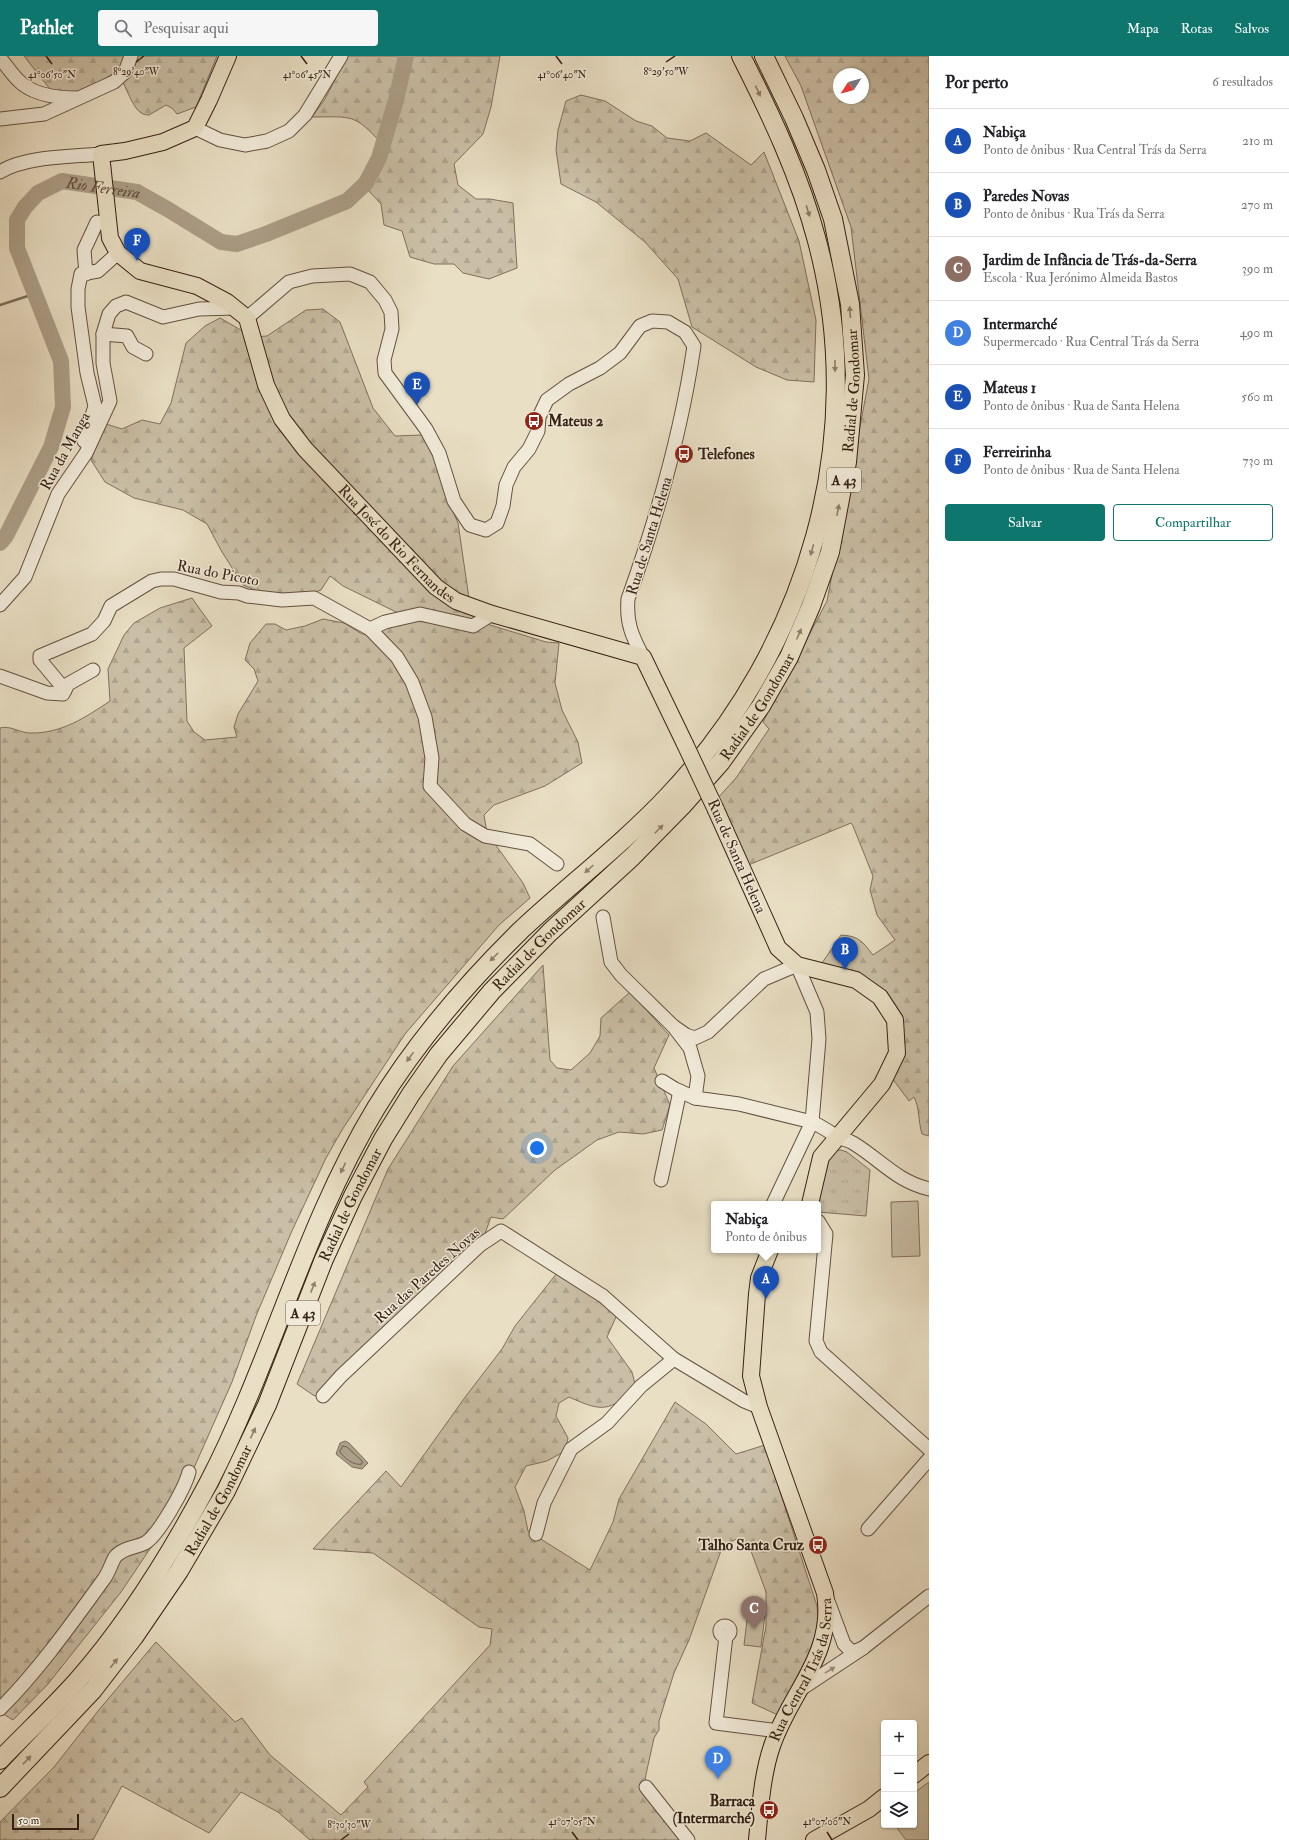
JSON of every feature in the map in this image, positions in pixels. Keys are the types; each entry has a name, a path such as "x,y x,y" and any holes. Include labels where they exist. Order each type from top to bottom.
{"highway":[{"name":"Radial de Gondomar","path":"0,1760 77,1681 121,1626 153,1580 209,1480 253,1382 320,1216 351,1152 397,1075 430,1030 477,974 523,928 668,796 710,747 746,696 772,649 787,617 811,552 829,481 836,405 834,329 819,247 807,206 792,165 741,56"},
{"name":"Radial de Gondomar","path":"0,1788 93,1690 134,1637 187,1557 226,1491 264,1412 324,1259 353,1196 383,1139 411,1094 439,1054 492,991 550,932 632,857 682,806 716,768 762,706 789,657 811,606 830,552 847,462 855,375 850,304 833,219 816,170 794,118 764,56"}],"main road":[{"path":"228,56 195,128 163,142 125,151 102,160 110,238 118,253 140,271 196,286 241,313"},
{"name":"Rua José do Rio Fernandes","path":"241,313 266,385 282,419 306,449 436,587 456,602 492,614 643,657"},
{"name":"Rua de Santa Helena","path":"643,657 716,810 778,948 797,965"},
{"path":"797,965 856,980 880,997 895,1020 897,1053 882,1084 821,1157 811,1201"},
{"name":"Rua Central Trás da Serra","path":"757,1840 768,1759 772,1746 798,1692 833,1630 827,1609 825,1593 759,1407 751,1376 759,1278 766,1253"},
{"path":"917,1772 929,1763"},
{"path":"821,1838 869,1809 881,1799"}],"street":[{"path":"0,119 44,114 82,98 114,82 125,72 131,56"},
{"path":"195,128 226,142 246,145 267,141 289,131 305,115 341,56"},
{"path":"0,58 19,82 37,92 58,98 82,98"},
{"path":"0,172 14,165 32,161 102,160"},
{"path":"86,274 84,250 97,222"},
{"path":"78,462 95,406 87,373 78,307 78,289 81,274 98,272 118,253"},
{"name":"Rua de Santa Helena","path":"241,313 289,282 312,276 350,274 370,282 385,300 392,312 392,329 384,360 385,373 426,429 439,453 454,501 470,525 486,530 497,523 503,506 506,485 514,467 532,443 538,431 539,417 547,400 569,384 600,368 620,353 640,326 652,321 668,322 685,332 694,346 681,423 664,491 628,599 627,616 633,637 643,657"},
{"name":"Rua da Manga","path":"0,605 25,577 58,494 78,462 86,453 110,401 102,363 103,334 109,314 116,306 126,302 163,317 199,309 241,313"},
{"path":"103,334 127,336 133,347 146,354"},
{"name":"Rua do Picoto","path":"65,690 40,660 40,656 92,634 104,621 111,606 152,581 162,579 174,579 221,592 239,593 247,596 282,600 314,598 370,629"},
{"path":"492,614 473,626 420,614 384,622 370,629 397,657 412,682 425,717 432,758 430,786 465,824 485,836 530,844 557,864"},
{"path":"0,676 47,693 63,694 68,684 93,670"},
{"path":"603,917 611,962 672,1026 690,1048 698,1076 695,1098"},
{"path":"672,1026 686,1035 695,1038 708,1032 764,979 797,965 817,1012 819,1039 812,1122 774,1201"},
{"path":"662,1081 695,1098 739,1104 812,1122 823,1127 837,1137 852,1143 884,1167 912,1185 929,1189"},
{"path":"661,1180 680,1091"},
{"path":"821,1226 826,1234 816,1342 820,1352 929,1449"},
{"name":"Rua das Paredes Novas","path":"323,1396 341,1376 480,1245 501,1231 603,1296 674,1359 744,1401 759,1407"},
{"path":"536,1534 544,1503 571,1449 607,1423 641,1386 674,1359"},
{"path":"868,1529 929,1458"},
{"path":"0,1709 40,1662 100,1584 115,1558 123,1550 144,1543 154,1537 186,1483 188,1472"},
{"path":"798,1692 811,1681 863,1648 929,1596"},
{"path":"833,1630 847,1648 856,1651 863,1648"},
{"path":"726,1636 716,1722 779,1731"},
{"path":"646,1787 688,1840"}],"green space":[{"path":"24,56 217,56 196,107 177,114 172,108 166,105 149,115 145,115 137,109 117,71 84,92 53,93"},
{"path":"347,56 500,56 491,107 483,134 454,164 458,185 476,199 490,199 513,203 517,268 489,279 463,273 454,264 434,264 410,257 402,231 384,225 381,204 366,188 369,171 382,144 365,127 352,119 344,117 312,117 325,99"},
{"path":"785,56 929,56 929,1136 922,1134 914,1097 909,1101 892,1078 903,1057 905,1042 884,994 820,966 841,935 860,940 873,955 895,940 877,915 870,890 873,876 853,826 851,823 746,866 716,800 736,778 769,729 763,722 827,601 869,379 851,227 801,86"},
{"path":"581,95 605,101 636,121 652,126 667,138 690,141 706,133 751,165 764,152 799,241 816,320 814,382 787,380 756,367 692,327 678,279 645,242 596,202 561,184 556,150 558,130 566,101"},
{"path":"323,309 340,322 373,408 395,436 422,435 434,458 445,493 458,523 471,612 490,625 546,642 559,643 555,683 562,710 578,742 582,763 545,786 494,805 484,815 487,833 523,883 530,898 499,925 405,1034 342,1130 326,1158 291,1233 256,1316 232,1382 174,1513 121,1592 48,1684 13,1720 0,1712 0,728 11,728 30,733 52,731 73,723 110,701 108,669 124,635 134,623 160,608 192,598 212,626 184,648 187,721 194,732 205,740 237,737 234,727 238,714 258,681 254,669 245,660 250,643 266,624 275,624 286,630 305,626 323,619 344,623 362,634 378,634 395,617 396,612 343,586 330,576 321,590 307,595 267,595 243,585 222,552 207,524 183,510 134,498 105,482 91,460 99,435 106,424 122,429 142,420 160,424 171,403 186,343 205,326 220,318 253,337 267,336 306,310"},
{"path":"543,965 550,1060 557,1068 571,1070 590,1053 600,1036 601,1018 630,992 669,1035 654,1068 670,1105 662,1130 643,1134 619,1132 597,1140 555,1170 503,1219 491,1217 483,1239 316,1396 313,1395 297,1384 388,1169 453,1066"},
{"path":"841,1150 847,1152 870,1170 866,1216 821,1212 821,1201 819,1201 821,1178 832,1151"},
{"path":"918,1201 920,1256 892,1257 891,1202"},
{"path":"557,1273 606,1306 616,1317 607,1337 632,1372 636,1388 619,1402 605,1407 590,1405 569,1397 559,1403 556,1416 568,1438 565,1451 547,1461 526,1466 515,1487 524,1511 528,1531 590,1570 613,1522 619,1499 675,1402 706,1424 736,1454 765,1445 817,1606 819,1633 780,1716 752,1703 766,1626 766,1592 751,1551 746,1544 737,1539 723,1545 689,1640 674,1673 659,1721 659,1730 654,1738 645,1779 667,1806 681,1840 310,1840 278,1812 241,1792 209,1833 122,1786 93,1840 0,1840 0,1822 54,1767 98,1711 156,1642 235,1722 242,1718 270,1755 341,1815 368,1787 364,1782 490,1645 492,1629 479,1627 373,1553 313,1549 386,1471 401,1487 466,1396 502,1349 515,1326"},
{"path":"748,1612 765,1614 761,1647 744,1645"},
{"path":"929,1782 929,1840 906,1840 897,1828 917,1828 917,1791"}],"water":[{"path":"345,1441 349,1443 368,1463 362,1469 352,1467 336,1454 340,1443"}],"waterway":[{"name":"Rio Ferreira","path":"0,543 6,536 51,447 63,407 61,361 17,248 17,220 25,207 38,193 62,181 137,192 221,242 237,244 266,234 347,201 366,183 379,158 396,100 406,56"},
{"path":"0,305 34,294"}],"place":[{"name":"Ferreirinha","path":"137,261"},
{"name":"Mateus 1","path":"417,405"},
{"name":"Mateus 2","path":"534,421"},
{"name":"Telefones","path":"684,454"},
{"name":"Paredes Novas","path":"845,970"},
{"name":"Nabiça","path":"766,1299"},
{"name":"Talho Santa Cruz","path":"818,1545"},
{"name":"Jardim de Infância de Trás-da-Serra","path":"754,1629"},
{"name":"Intermarché","path":"718,1779"},
{"name":"Barraca (Intermarché)","path":"769,1810"}]}
